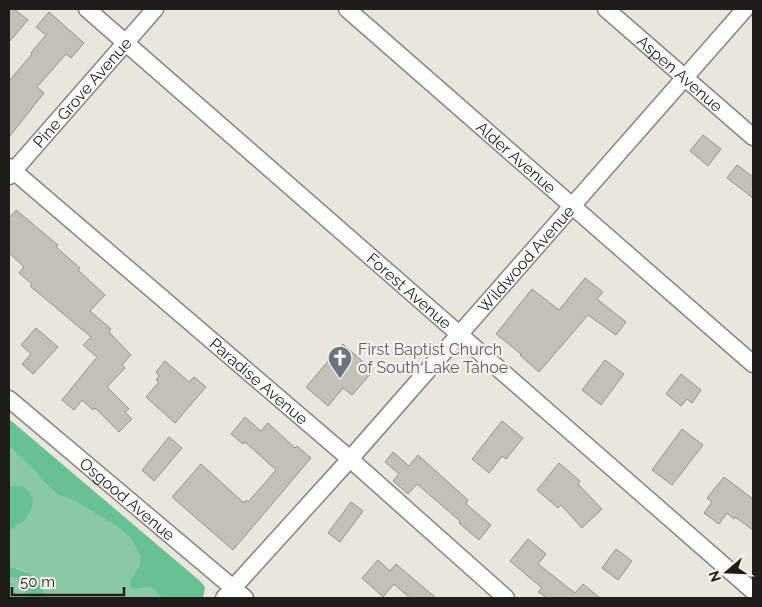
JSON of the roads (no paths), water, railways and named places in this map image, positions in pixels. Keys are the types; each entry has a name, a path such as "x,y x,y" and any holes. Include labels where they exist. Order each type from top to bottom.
{"street":[{"name":"Forest Avenue","path":"86,9 753,591"},
{"name":"Pine Grove Avenue","path":"10,171 155,9"},
{"name":"Alder Avenue","path":"347,9 753,364"},
{"name":"Aspen Avenue","path":"606,9 753,137"},
{"name":"Wildwood Avenue","path":"234,595 350,459 745,9"},
{"name":"Paradise Avenue","path":"10,171 350,459 506,598"},
{"name":"Osgood Avenue","path":"9,399 234,595"}],"place":[{"name":"First Baptist Church of South Lake Tahoe","path":"340,379"}]}
